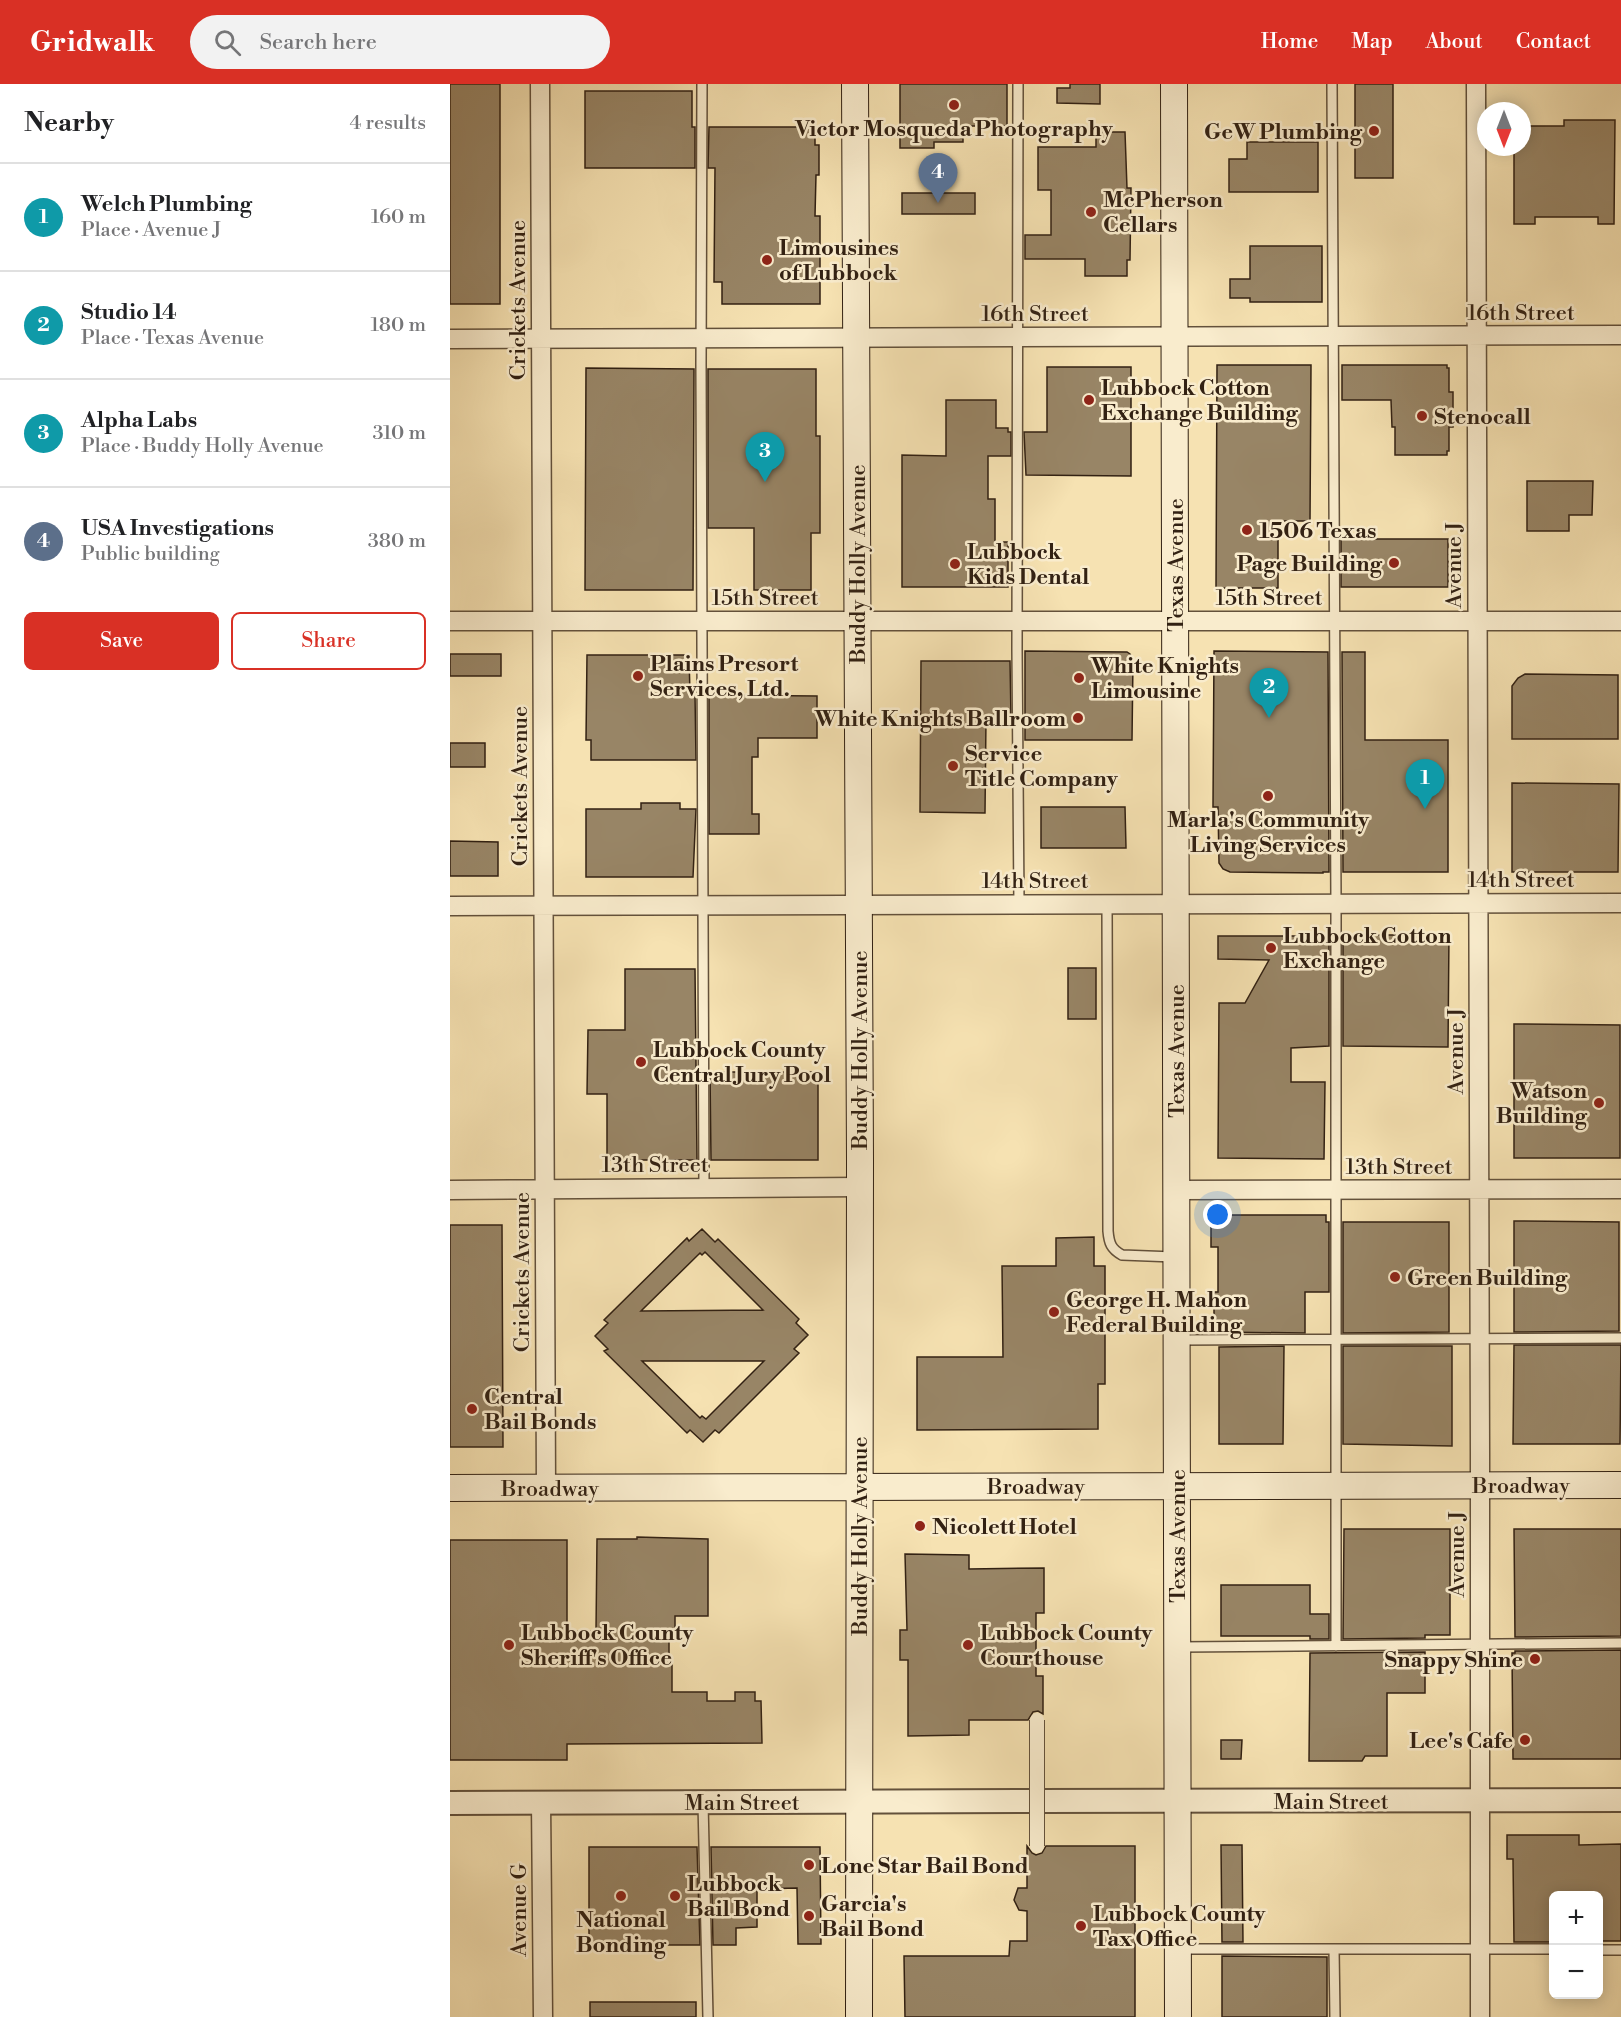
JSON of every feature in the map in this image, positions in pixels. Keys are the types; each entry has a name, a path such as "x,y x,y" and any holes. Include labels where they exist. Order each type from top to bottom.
{"main road":[{"name":"Buddy Holly Avenue","path":"855,84 860,1187 859,2017"},
{"name":"Texas Avenue","path":"1174,84 1178,2017"},
{"name":"Broadway","path":"450,1488 1621,1485"}],"street":[{"name":"Crickets Avenue","path":"540,84 546,1488"},
{"name":"Avenue J","path":"1476,84 1480,2017"},
{"name":"16th Street","path":"450,339 1621,336"},
{"name":"15th Street","path":"450,621 1621,621"},
{"name":"14th Street","path":"450,906 1621,903"},
{"name":"13th Street","path":"450,1190 860,1187"},
{"name":"13th Street","path":"1176,1190 1621,1190"},
{"path":"1037,1720 1037,1846"},
{"name":"Main Street","path":"450,1803 1621,1800"},
{"name":"Avenue G","path":"541,1802 543,2017"}],"lane":[{"path":"702,84 704,1188"},
{"path":"1018,84 1019,904"},
{"path":"1332,84 1337,1190 1336,1646"},
{"path":"1107,904 1109,1244 1122,1255 1176,1257"},
{"path":"1177,1340 1621,1338"},
{"path":"1178,1647 1621,1643"},
{"path":"703,1802 708,2017"},
{"path":"1178,1949 1549,1950"},
{"path":"1334,1949 1335,2017"},
{"path":"1603,1950 1621,1950"}],"building":[{"path":"450,84 500,84 500,304 450,304"},
{"name":"Victor Mosqueda Photography","path":"900,84 1007,84 1007,126 963,126 963,142 934,142 934,148 900,148"},
{"path":"1070,84 1100,84 1100,104 1057,103 1057,88 1070,88"},
{"name":"GeW Plumbing","path":"1355,84 1393,84 1393,178 1355,178"},
{"path":"585,91 692,91 695,168 585,168"},
{"path":"1564,120 1615,120 1614,224 1598,224 1598,217 1535,217 1535,224 1514,224 1514,156 1531,156 1531,126 1564,126"},
{"path":"709,127 815,127 815,145 819,145 815,216 820,216 820,304 722,304 722,282 714,282 715,168 708,168"},
{"name":"McPherson Cellars","path":"1096,132 1125,132 1127,188 1131,188 1130,260 1127,260 1127,276 1085,276 1085,259 1025,259 1025,235 1051,235 1051,190 1038,190 1038,147 1096,147"},
{"path":"1247,142 1318,142 1318,192 1229,192 1229,159 1247,159"},
{"path":"902,193 975,193 975,214 902,214"},
{"path":"1250,246 1322,246 1322,302 1250,302 1250,298 1230,298 1230,279 1250,279"},
{"path":"1217,365 1311,365 1310,521 1278,521 1278,588 1216,588"},
{"name":"Stenocall","path":"1342,365 1447,365 1449,392 1453,392 1453,427 1449,427 1447,455 1395,455 1395,427 1392,427 1391,400 1342,400"},
{"name":"Lubbock Cotton Exchange Building","path":"1047,367 1131,367 1131,476 1026,475 1024,432 1047,432"},
{"path":"586,368 694,369 693,590 585,590"},
{"path":"708,369 816,369 816,436 820,436 820,533 811,533 811,590 754,590 754,528 708,528"},
{"path":"946,400 996,400 996,428 1008,428 1008,432 1011,432 1011,456 988,456 988,499 995,499 995,542 1008,542 1008,587 902,587 902,455 946,456"},
{"path":"1527,481 1593,481 1592,515 1569,515 1569,531 1527,531"},
{"name":"Page Building","path":"1341,539 1448,539 1448,587 1341,587"},
{"path":"1025,651 1127,652 1130,654 1133,660 1132,740 1025,740"},
{"path":"1214,651 1328,652 1329,872 1230,872 1223,869 1219,863 1218,807 1213,807"},
{"path":"1342,652 1365,652 1365,740 1448,740 1448,872 1343,872"},
{"path":"450,654 501,654 501,676 450,676"},
{"path":"587,655 689,655 690,695 695,695 696,760 591,760 591,740 586,740"},
{"name":"Service Title Company","path":"921,661 1010,661 1011,719 986,719 985,813 920,812"},
{"path":"1525,674 1618,675 1618,739 1512,739 1512,686 1518,678"},
{"path":"709,695 817,696 817,738 758,738 758,757 752,757 752,814 759,814 759,834 709,834"},
{"path":"450,743 485,743 485,767 450,767"},
{"path":"1512,783 1619,784 1618,872 1512,872"},
{"path":"641,803 680,803 680,809 696,809 693,877 586,877 586,809 641,809"},
{"path":"1041,807 1125,807 1126,848 1041,848"},
{"path":"450,841 498,842 498,876 450,876"},
{"path":"1343,935 1449,935 1448,1047 1343,1046"},
{"path":"1218,936 1329,936 1329,1046 1291,1048 1291,1082 1325,1082 1324,1159 1218,1158 1219,1003 1245,1003 1269,960 1218,959"},
{"path":"1068,968 1096,968 1096,1019 1068,1019"},
{"name":"Lubbock County Central Jury Pool","path":"625,969 695,969 697,1160 607,1160 607,1094 587,1094 588,1030 625,1030"},
{"path":"1514,1024 1620,1025 1620,1158 1514,1158"},
{"path":"710,1072 818,1072 818,1160 711,1160"},
{"path":"1211,1215 1326,1215 1326,1222 1329,1222 1329,1292 1305,1292 1305,1333 1214,1332 1214,1292 1218,1292 1218,1247 1211,1247"},
{"path":"1514,1221 1619,1222 1619,1331 1514,1332"},
{"name":"Green Building","path":"1343,1222 1449,1222 1449,1332 1343,1333"},
{"path":"450,1225 502,1225 503,1447 450,1447"},
{"path":"702,1229 715,1242 718,1239 799,1319 796,1323 808,1335 794,1349 799,1353 719,1433 715,1430 703,1442 690,1430 687,1433 604,1351 608,1349 595,1336 608,1323 604,1320 687,1238 689,1241","holes":["705,1252 763,1310 641,1311 700,1253 702,1255","642,1361 764,1361 706,1419 702,1416 700,1418"]},
{"name":"George H. Mahon Federal Building","path":"1094,1237 1094,1266 1105,1266 1105,1384 1098,1384 1098,1429 917,1430 917,1357 1003,1357 1002,1266 1056,1266 1056,1238"},
{"path":"1514,1345 1621,1345 1620,1444 1513,1444"},
{"path":"1284,1346 1283,1444 1219,1444 1219,1347"},
{"path":"1343,1346 1452,1346 1452,1446 1343,1444"},
{"path":"1344,1529 1450,1529 1450,1635 1425,1635 1425,1638 1343,1639"},
{"path":"1514,1529 1621,1529 1621,1636 1515,1637"},
{"name":"Lubbock County Sheriff's Office","path":"637,1537 708,1539 708,1616 675,1616 675,1636 669,1636 672,1692 707,1692 707,1701 735,1701 735,1692 755,1692 755,1701 761,1701 762,1743 567,1744 567,1760 450,1760 450,1540 567,1540 567,1631 596,1631 597,1539 637,1539"},
{"name":"Lubbock County Courthouse","path":"905,1554 969,1555 969,1569 1044,1568 1044,1613 1036,1613 1036,1676 1043,1676 1043,1714 1038,1711 1033,1712 1028,1720 969,1720 969,1735 908,1736 908,1660 900,1660 900,1630 907,1630"},
{"path":"1221,1585 1310,1585 1310,1614 1329,1614 1329,1639 1310,1639 1310,1636 1221,1636"},
{"path":"1621,1650 1621,1759 1513,1759 1512,1653 1515,1651"},
{"path":"1425,1652 1425,1693 1387,1693 1387,1756 1365,1756 1362,1761 1309,1761 1310,1653"},
{"path":"1221,1740 1242,1740 1241,1759 1221,1759"},
{"path":"1507,1835 1579,1835 1579,1845 1621,1844 1621,1941 1603,1941 1603,1891 1549,1891 1549,1942 1514,1942 1513,1859 1507,1859"},
{"path":"1221,1845 1242,1845 1243,1942 1222,1942"},
{"name":"Lubbock County Tax Office","path":"1027,1846 1036,1855 1042,1853 1046,1846 1135,1846 1135,2017 905,2017 904,1956 1009,1956 1010,1941 1027,1941 1027,1911 1019,1910 1014,1900 1018,1888 1027,1888"},
{"path":"589,1847 697,1847 700,1945 589,1945"},
{"path":"711,1847 820,1847 821,1944 798,1944 797,1888 757,1889 757,1927 736,1928 736,1945 713,1945"},
{"path":"1222,1956 1327,1957 1327,2017 1222,2017"},
{"path":"590,2002 696,2002 696,2017 590,2017"}],"place":[{"name":"Victor Mosqueda Photography","path":"954,105"},
{"name":"GeW Plumbing","path":"1374,131"},
{"name":"USA Investigations","path":"938,203"},
{"name":"McPherson Cellars","path":"1091,212"},
{"name":"Limousines of Lubbock","path":"767,260"},
{"name":"Lubbock Cotton Exchange Building","path":"1089,400"},
{"name":"Stenocall","path":"1422,416"},
{"name":"Alpha Labs","path":"765,482"},
{"name":"1506 Texas","path":"1247,530"},
{"name":"Page Building","path":"1394,563"},
{"name":"Lubbock Kids Dental","path":"955,564"},
{"name":"Plains Presort Services, Ltd.","path":"638,676"},
{"name":"White Knights Limousine","path":"1079,678"},
{"name":"White Knights Ballroom","path":"1078,718"},
{"name":"Studio 14","path":"1269,718"},
{"name":"Service Title Company","path":"953,766"},
{"name":"Marla's Community Living Services","path":"1268,796"},
{"name":"Welch Plumbing","path":"1425,809"},
{"name":"Lubbock Cotton Exchange","path":"1271,948"},
{"name":"Lubbock County Central Jury Pool","path":"641,1062"},
{"name":"Watson Building","path":"1599,1103"},
{"name":"Green Building","path":"1395,1277"},
{"name":"George H. Mahon Federal Building","path":"1054,1312"},
{"name":"Central Bail Bonds","path":"472,1409"},
{"name":"Nicolett Hotel","path":"920,1526"},
{"name":"Lubbock County Sheriff's Office","path":"509,1645"},
{"name":"Lubbock County Courthouse","path":"968,1645"},
{"name":"Snappy Shine","path":"1535,1659"},
{"name":"Lee's Cafe","path":"1525,1740"},
{"name":"Lone Star Bail Bond","path":"809,1865"},
{"name":"National Bonding","path":"621,1896"},
{"name":"Lubbock Bail Bond","path":"675,1896"},
{"name":"Garcia's Bail Bond","path":"809,1916"},
{"name":"Lubbock County Tax Office","path":"1081,1926"}]}
